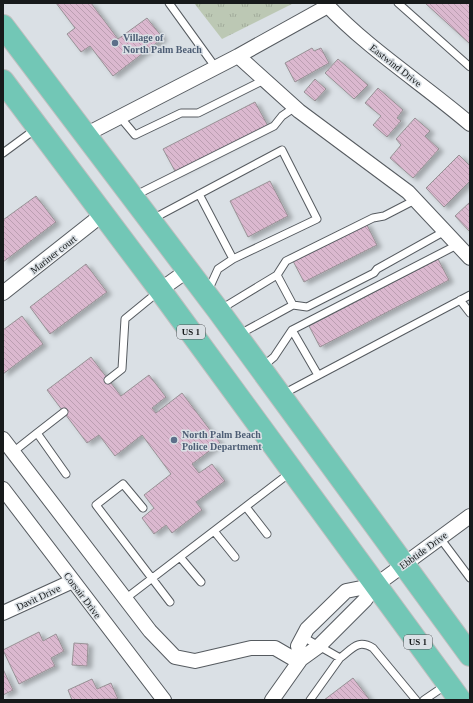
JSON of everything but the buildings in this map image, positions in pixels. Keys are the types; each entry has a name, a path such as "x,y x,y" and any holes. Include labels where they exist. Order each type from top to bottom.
{"main road":[{"path":"3,26 212,302 470,655"},
{"name":"US 1","path":"3,81 160,290 454,692"}],"street":[{"path":"85,135 216,68 326,5"},
{"name":"Eastwind Drive","path":"326,5 366,41 447,104 470,124"},
{"path":"238,56 295,107 408,192 470,258"},
{"name":"Mariner court","path":"3,293 103,214"},
{"path":"160,290 188,270"},
{"path":"3,439 150,631 175,657 195,661 251,648 275,648 300,661"},
{"name":"Corsair Drive","path":"3,489 164,700"},
{"name":"Ebbtide Drive","path":"272,700 300,661 319,646 365,600 376,585 470,516"},
{"name":"Davit Drive","path":"3,613 73,581"},
{"name":"Ebbtide Drive","path":"300,661 298,646 307,629 346,591 376,585"}],"lane":[{"path":"169,3 216,68"},
{"path":"398,3 470,68"},
{"path":"120,117 135,135 181,113 198,113 264,80"},
{"path":"132,197 274,126 282,116 295,107"},
{"path":"3,153 38,128"},
{"path":"153,224 160,215 282,150 317,219 233,259 218,269 212,302"},
{"path":"199,194 233,259"},
{"path":"212,302 278,275 286,261 373,218 384,216 415,200"},
{"path":"236,336 293,305 306,306 374,273 377,269 444,231"},
{"path":"261,368 274,357 292,330 457,244"},
{"path":"278,275 293,305"},
{"path":"108,380 122,369 125,319 160,290"},
{"path":"280,395 470,295"},
{"path":"460,300 470,313"},
{"path":"292,330 318,376"},
{"path":"13,452 64,412"},
{"path":"37,433 66,474"},
{"path":"125,599 293,471"},
{"path":"143,508 123,484 96,506 170,602"},
{"path":"246,507 267,534"},
{"path":"214,531 235,557"},
{"path":"440,538 470,578"},
{"path":"180,557 201,582"},
{"path":"303,637 340,658"},
{"path":"310,700 340,658 359,643 365,643 373,648 416,700"},
{"path":"424,700 454,692"}],"green space":[{"path":"194,3 294,3 222,39"}],"place":[{"name":"Village of North Palm Beach","path":"115,43"},
{"name":"North Palm Beach Police Department","path":"174,440"}]}
